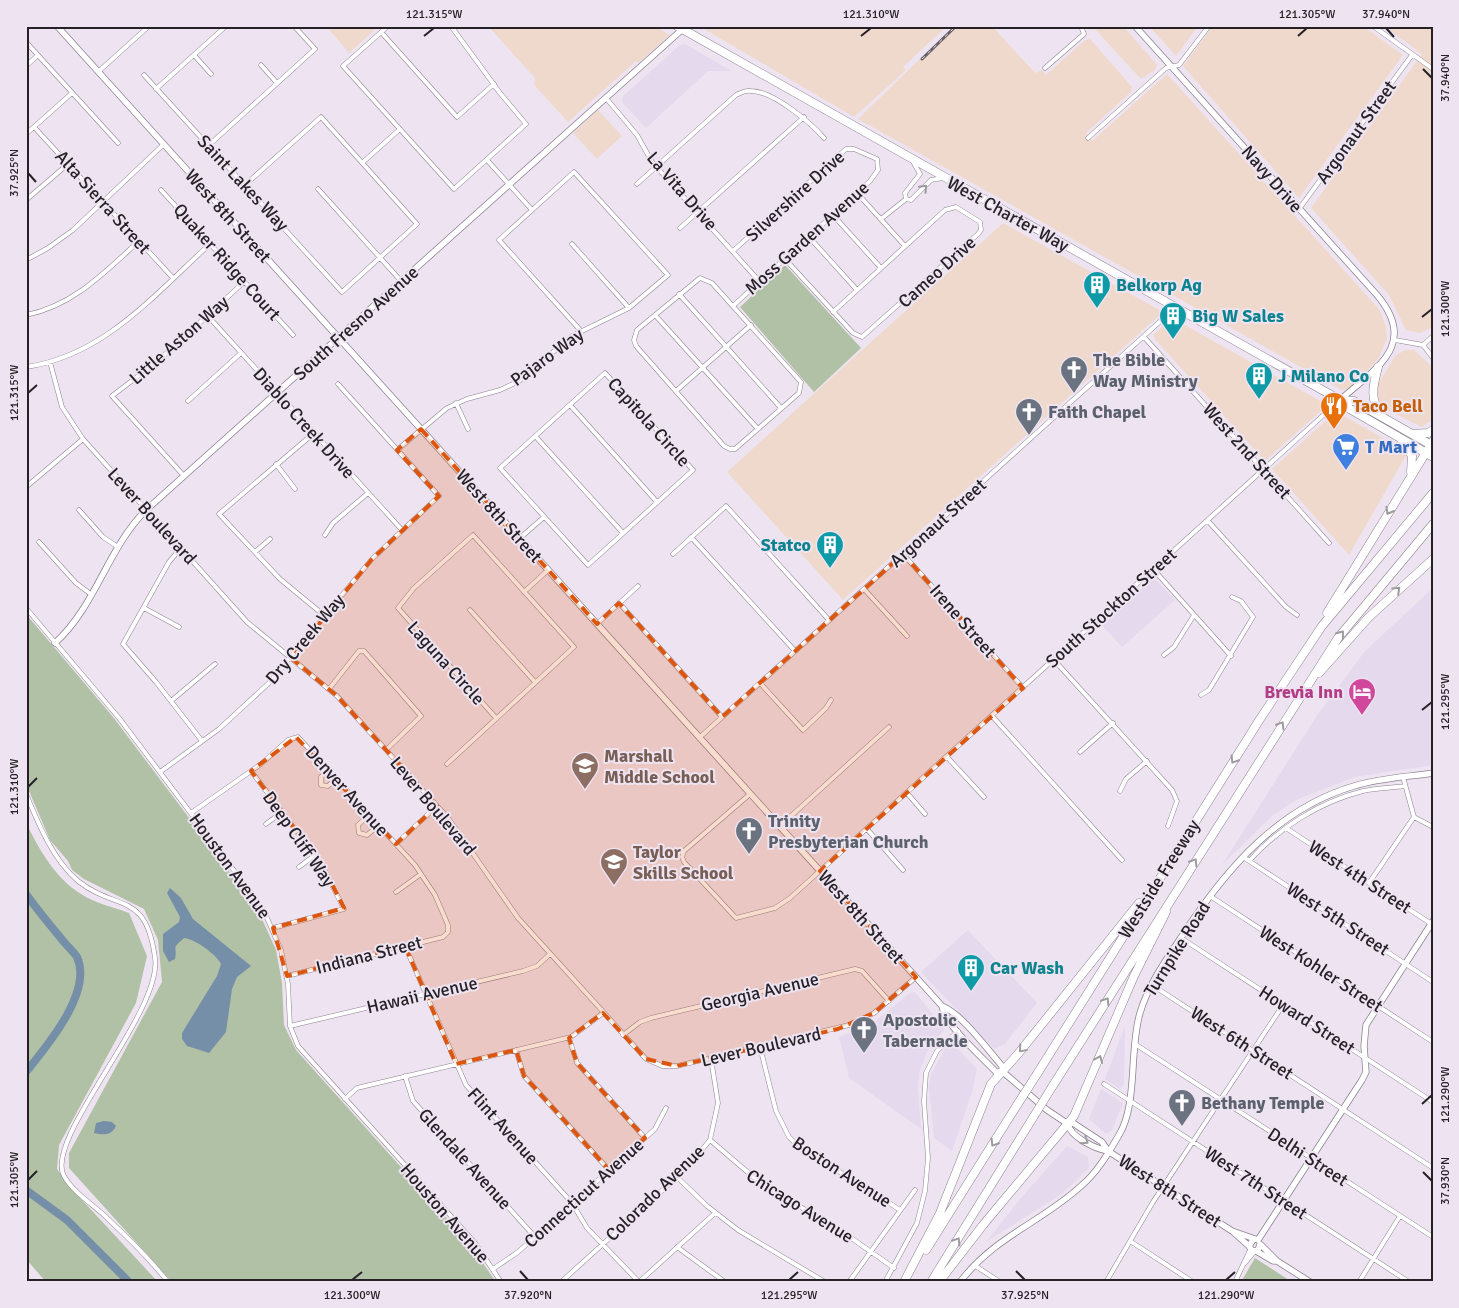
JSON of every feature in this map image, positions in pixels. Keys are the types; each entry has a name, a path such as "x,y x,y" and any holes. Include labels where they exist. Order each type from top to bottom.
{"highway":[{"name":"West Charter Way","path":"682,27 943,178 1340,400 1350,409 1433,457"},
{"path":"1378,367 1372,393 1373,401 1385,419"},
{"name":"West Charter Way","path":"1340,400 1354,401 1432,444"},
{"path":"1411,434 1422,434 1433,430"},
{"path":"1400,438 1412,456 1410,477"},
{"path":"1322,626 1328,610 1356,568 1425,452 1432,444"},
{"name":"Westside Freeway","path":"906,1282 1254,727 1322,626 1433,492"},
{"name":"Westside Freeway","path":"931,1282 1303,689 1338,638 1433,524"},
{"path":"1303,689 1369,617 1433,559"},
{"path":"906,1282 940,1213 986,1094 995,1078 1003,1072 1139,904 1150,895"},
{"path":"939,1282 1068,1124 1080,1104 1134,976 1163,921 1168,903"}],"street":[{"name":"West 8th Street","path":"57,26 942,1006 954,1014 976,1037 1002,1066 1003,1072 1047,1110 1068,1124 1073,1123 1102,1142 1108,1150 1232,1231 1257,1242 1277,1260 1310,1282"},
{"path":"98,72 149,26"},
{"path":"156,89 226,26"},
{"path":"208,146 315,50 294,26"},
{"path":"388,26 343,66 454,189 526,124 451,26"},
{"name":"Navy Drive","path":"1135,26 1383,303 1392,320 1395,340"},
{"path":"1088,138 1166,68 1176,67 1183,61 1209,26"},
{"path":"1373,26 1433,69"},
{"name":"South Fresno Avenue","path":"55,643 77,619 131,526 146,510 510,185 682,27"},
{"path":"1045,68 1084,34 1083,28"},
{"path":"381,32 457,117 494,84"},
{"path":"26,42 118,143"},
{"path":"26,66 38,55"},
{"path":"194,55 211,74"},
{"name":"Argonaut Street","path":"1299,210 1412,55"},
{"path":"261,65 278,83"},
{"name":"Saint Lakes Way","path":"144,75 342,292 380,258"},
{"path":"637,184 736,95 745,91 761,92 804,117 824,138"},
{"path":"26,134 72,92"},
{"name":"La Vita Drive","path":"606,98 637,135 656,166 760,282"},
{"path":"245,185 321,117 418,224 380,258"},
{"path":"680,228 804,117"},
{"name":"Alta Sierra Street","path":"34,126 173,278"},
{"path":"362,163 400,129"},
{"path":"26,260 62,239 164,144"},
{"name":"Silvershire Drive","path":"734,251 846,149 854,149 874,157 878,170"},
{"path":"487,160 532,210 499,240 581,330"},
{"path":"906,199 905,193 920,174 912,160"},
{"path":"26,200 68,164"},
{"name":"Moss Garden Avenue","path":"734,305 858,193 878,170"},
{"name":"Pajaro Way","path":"398,450 438,414 456,403 500,390 519,381 564,342 581,330 629,308 668,275 574,172 532,210"},
{"path":"881,219 906,199 911,200 931,180 943,178"},
{"name":"Quaker Ridge Court","path":"161,190 293,335"},
{"path":"318,190 402,282"},
{"path":"785,259 833,312 906,246 858,193"},
{"name":"Cameo Drive","path":"833,312 859,338 866,336 978,234 981,226 977,219 956,207 951,207 906,246"},
{"path":"833,215 881,268"},
{"path":"809,237 857,290"},
{"path":"26,315 57,305 80,293 139,241"},
{"path":"26,367 50,362 78,352 102,339 125,322 210,244"},
{"path":"572,244 629,308"},
{"path":"706,279 734,305 801,382 799,393 742,445 730,449 636,346 635,336 637,330 679,294 696,280 706,279"},
{"name":"Little Aston Way","path":"184,476 112,396 160,360 244,282"},
{"path":"679,294 782,408"},
{"name":"Argonaut Street","path":"699,738 1176,307"},
{"path":"655,315 758,429"},
{"name":"Diablo Creek Drive","path":"207,316 402,530"},
{"path":"676,391 751,324"},
{"path":"1423,345 1433,336"},
{"name":"West 2nd Street","path":"1144,337 1329,543"},
{"path":"1395,340 1423,345 1433,358"},
{"name":"South Stockton Street","path":"750,794 684,851 682,857 684,862 732,915 739,918 780,906 820,871 1378,367 1395,340"},
{"path":"188,401 241,353"},
{"name":"Lever Boulevard","path":"50,362 62,407 83,440 255,630 329,689 437,806 462,836 518,918 642,1056 662,1066 677,1066 853,1024 874,1013 916,977"},
{"name":"Capitola Circle","path":"605,373 693,470 588,565 500,468 570,405 605,373"},
{"path":"338,384 398,450"},
{"path":"456,403 468,428"},
{"path":"570,405 658,502"},
{"path":"314,433 219,514 280,579 325,616"},
{"path":"535,436 623,533"},
{"path":"26,487 83,440"},
{"name":"Dry Creek Way","path":"160,772 219,728 269,684 372,559 440,496 398,450"},
{"path":"276,464 295,489"},
{"path":"324,535 333,523 368,492"},
{"path":"672,554 726,506 830,620"},
{"path":"78,510 103,537 118,547"},
{"path":"520,538 544,516"},
{"path":"1208,521 1286,607 1297,615"},
{"name":"Laguna Circle","path":"473,535 524,592 574,647 496,718 398,608 414,588 473,535"},
{"path":"691,537 795,651"},
{"path":"254,552 270,539"},
{"path":"39,542 76,583 92,595"},
{"path":"181,548 169,562 123,644 202,741"},
{"name":"Irene Street","path":"903,554 1023,688"},
{"path":"524,592 548,570"},
{"path":"1154,570 1231,656"},
{"path":"597,624 638,586"},
{"path":"864,589 907,636"},
{"path":"1201,695 1208,690 1231,656 1253,617 1241,601 1232,597"},
{"path":"619,603 722,717"},
{"name":"Houston Avenue","path":"26,608 119,718 255,897 273,928 282,950 287,976 290,1026 301,1051 475,1243 501,1282"},
{"path":"144,608 179,627"},
{"path":"470,610 535,682"},
{"path":"1164,655 1174,648 1194,615"},
{"path":"329,689 359,652 364,651 421,716 386,750"},
{"path":"1054,660 1172,790 1177,801 1168,826"},
{"path":"171,701 215,664"},
{"path":"760,683 803,730 826,708 831,700"},
{"path":"992,716 1122,860"},
{"path":"447,764 496,718"},
{"path":"1080,752 1113,723"},
{"path":"780,826 889,727"},
{"name":"Denver Avenue","path":"192,813 251,771 294,737 301,740 421,874 435,895 444,913 449,930"},
{"path":"947,757 984,797"},
{"path":"1120,790 1126,779 1146,761"},
{"path":"329,770 321,777 321,785 328,786 336,779"},
{"name":"Deep Cliff Way","path":"251,771 315,855 331,880 344,908 273,928"},
{"name":"Turnpike Road","path":"960,1282 974,1265 1001,1240 1077,1190 1094,1173 1123,1127 1129,1100 1134,1043 1141,1010 1152,985 1210,896 1243,857 1274,827 1314,801 1355,785 1433,773"},
{"path":"1403,777 1414,817 1433,827"},
{"path":"1249,861 1286,828 1314,810 1340,798 1366,791 1405,786"},
{"path":"907,793 925,814"},
{"path":"26,794 54,851 75,878 85,885 134,908 143,918 151,936 156,971 148,999 104,1073 71,1134 63,1153 62,1167 64,1176 69,1183 133,1244 168,1282"},
{"path":"396,844 437,806"},
{"path":"266,824 282,812"},
{"path":"369,815 358,825 359,833 363,836 367,835 378,826"},
{"path":"1369,883 1414,817"},
{"name":"West 4th Street","path":"1286,828 1432,923"},
{"path":"866,829 903,870"},
{"path":"299,867 315,855"},
{"name":"West 5th Street","path":"1243,857 1433,982"},
{"path":"396,892 421,874"},
{"name":"West Kohler Street","path":"1210,896 1433,1042"},
{"path":"1235,1282 1257,1242 1366,1072 1365,1029 1432,923"},
{"name":"Indiana Street","path":"287,976 443,937 449,930"},
{"name":"Howard Street","path":"1181,938 1433,1102"},
{"name":"Flint Avenue","path":"405,946 466,1086 572,1203 585,1224 602,1244 639,1282"},
{"name":"Hawaii Avenue","path":"290,1026 535,968 550,954"},
{"name":"Georgia Avenue","path":"623,1035 640,1022 651,1018 855,969 862,971 889,1001"},
{"name":"West 6th Street","path":"1152,985 1433,1168"},
{"path":"1106,1282 1164,1187 1283,1005"},
{"name":"West 8th Street","path":"942,1006 943,1014 958,1031 996,1072 1003,1072"},
{"path":"345,1099 357,1088 569,1038 603,1013"},
{"path":"954,1014 958,1031"},
{"path":"958,1031 976,1037"},
{"path":"886,1282 917,1224 926,1191 928,1158 924,1098 926,1073 936,1051 958,1031"},
{"path":"569,1038 577,1063 645,1138"},
{"name":"Delhi Street","path":"1134,1043 1433,1237"},
{"name":"Boston Avenue","path":"760,1047 776,1111 788,1137 807,1153 853,1179 900,1210"},
{"path":"516,1050 522,1074 609,1170"},
{"name":"Colorado Avenue","path":"561,1282 696,1159 710,1140 718,1103 711,1059"},
{"name":"Glendale Avenue","path":"405,1076 413,1101 535,1236"},
{"name":"West 7th Street","path":"1104,1084 1409,1282"},
{"name":"Connecticut Avenue","path":"493,1269 518,1252 657,1127 666,1108"},
{"name":"Chicago Avenue","path":"710,1140 764,1186 837,1228 894,1268"},
{"path":"677,1177 715,1213 738,1230 825,1282"},
{"path":"849,1282 915,1190"},
{"path":"639,1282 715,1213"},
{"path":"1359,1282 1400,1216"},
{"name":"West 8th Street","path":"1232,1231 1234,1235 1253,1250 1273,1261 1277,1260"},
{"path":"1130,1241 1193,1282"},
{"path":"1253,1250 1257,1242"},
{"path":"677,1247 725,1282"},
{"path":"974,1265 1000,1282"}],"highlighted area":[{"path":"421,429 597,624 619,603 722,717 903,554 1023,688 820,871 916,977 874,1013 838,1029 677,1066 646,1059 603,1013 569,1038 577,1063 645,1138 609,1170 524,1076 516,1050 456,1064 405,946 287,976 273,928 344,908 322,865 251,771 296,737 396,844 437,806 337,696 291,658 372,559 439,496 397,450"}],"shaded area":[{"path":"326,26 379,26 349,53"},
{"path":"488,26 655,26 670,35 638,63 636,61 568,122 534,85 535,78"},
{"path":"704,26 947,26 903,67 906,70 854,117 704,29"},
{"path":"954,26 992,26 1035,73 1042,70 1046,75 1085,40 1090,39 1132,87 1131,92 1086,133 1092,141 1167,74 1379,309 1386,326 1387,339 1378,359 1350,389 1342,390 858,119"},
{"path":"1092,26 1123,26 1157,65 1155,70 1141,79"},
{"path":"1149,26 1198,26 1176,56"},
{"path":"1213,26 1363,26 1403,55 1299,198 1183,66"},
{"path":"1384,26 1433,26 1433,327 1420,333 1406,330 1389,295 1311,208 1422,54"},
{"path":"685,44 732,71 708,71 646,128 622,102 623,96 680,45"},
{"path":"598,110 622,136 597,159 573,133"},
{"path":"1003,223 1163,312 843,600 727,472"},
{"path":"1174,319 1322,402 1323,409 1265,461 1154,338 1154,334"},
{"path":"1405,350 1414,350 1433,368 1433,419 1422,427 1379,406 1375,397 1376,388 1395,356"},
{"path":"1332,415 1342,415 1408,452 1349,555 1272,469"},
{"path":"1152,579 1155,579 1175,600 1122,647 1101,624"},
{"path":"1433,588 1433,765 1355,777 1298,799 1273,815 1222,865 1318,714 1365,651"},
{"path":"968,930 1037,1003 1005,1044 994,1049 921,972"},
{"path":"915,992 945,1029 927,1052 919,1073 918,1089 921,1129 849,1078 839,1037 872,1024 910,993"},
{"path":"1125,1026 1124,1083 1120,1089 1105,1079"},
{"path":"946,1047 956,1047 977,1069 973,1089 952,1151 934,1138 929,1087 931,1074"},
{"path":"1101,1089 1123,1103 1112,1130 1106,1134 1089,1119"},
{"path":"1067,1146 1088,1157 1089,1168 1063,1193 986,1242 1021,1198"}],"green space":[{"path":"785,265 861,348 814,392 740,307"},
{"path":"26,614 113,717 257,908 276,950 282,983 284,1025 296,1050 469,1243 496,1282 172,1282 69,1168 69,1153 162,982 158,940 144,909 84,879 72,870 68,861 50,840 26,784"},
{"path":"26,823 36,843 63,880 92,900 129,913 147,956 136,1003 59,1145 57,1169 71,1188 158,1282 46,1282 26,1259"},
{"path":"1255,1258 1292,1282 1241,1282"}],"water":[{"path":"170,888 181,898 193,919 251,966 237,977 232,989 226,1032 209,1053 187,1046 182,1039 182,1033 217,976 221,964 205,948 194,941 184,938 175,948 175,959 169,962 163,951 163,934 179,922 180,917 167,893"},
{"path":"112,1122 116,1126 112,1132 107,1134 94,1133 96,1123"}],"waterway":[{"path":"26,894 76,955 80,971 79,986 65,1018 26,1072"},
{"path":"26,1190 67,1220 129,1282"}],"railway":[{"path":"922,59 956,26"}],"place":[{"name":"Belkorp Ag","path":"1097,309"},
{"name":"Big W Sales","path":"1173,340"},
{"name":"The Bible Way Ministry","path":"1074,394"},
{"name":"J Milano Co","path":"1259,400"},
{"name":"Taco Bell","path":"1334,430"},
{"name":"Faith Chapel","path":"1029,436"},
{"name":"T Mart","path":"1346,471"},
{"name":"Statco","path":"830,569"},
{"name":"Brevia Inn","path":"1362,716"},
{"name":"Marshall Middle School","path":"585,790"},
{"name":"Trinity Presbyterian Church","path":"749,855"},
{"name":"Taylor Skills School","path":"614,886"},
{"name":"Car Wash","path":"971,992"},
{"name":"Apostolic Tabernacle","path":"864,1054"},
{"name":"Bethany Temple","path":"1182,1127"}]}
